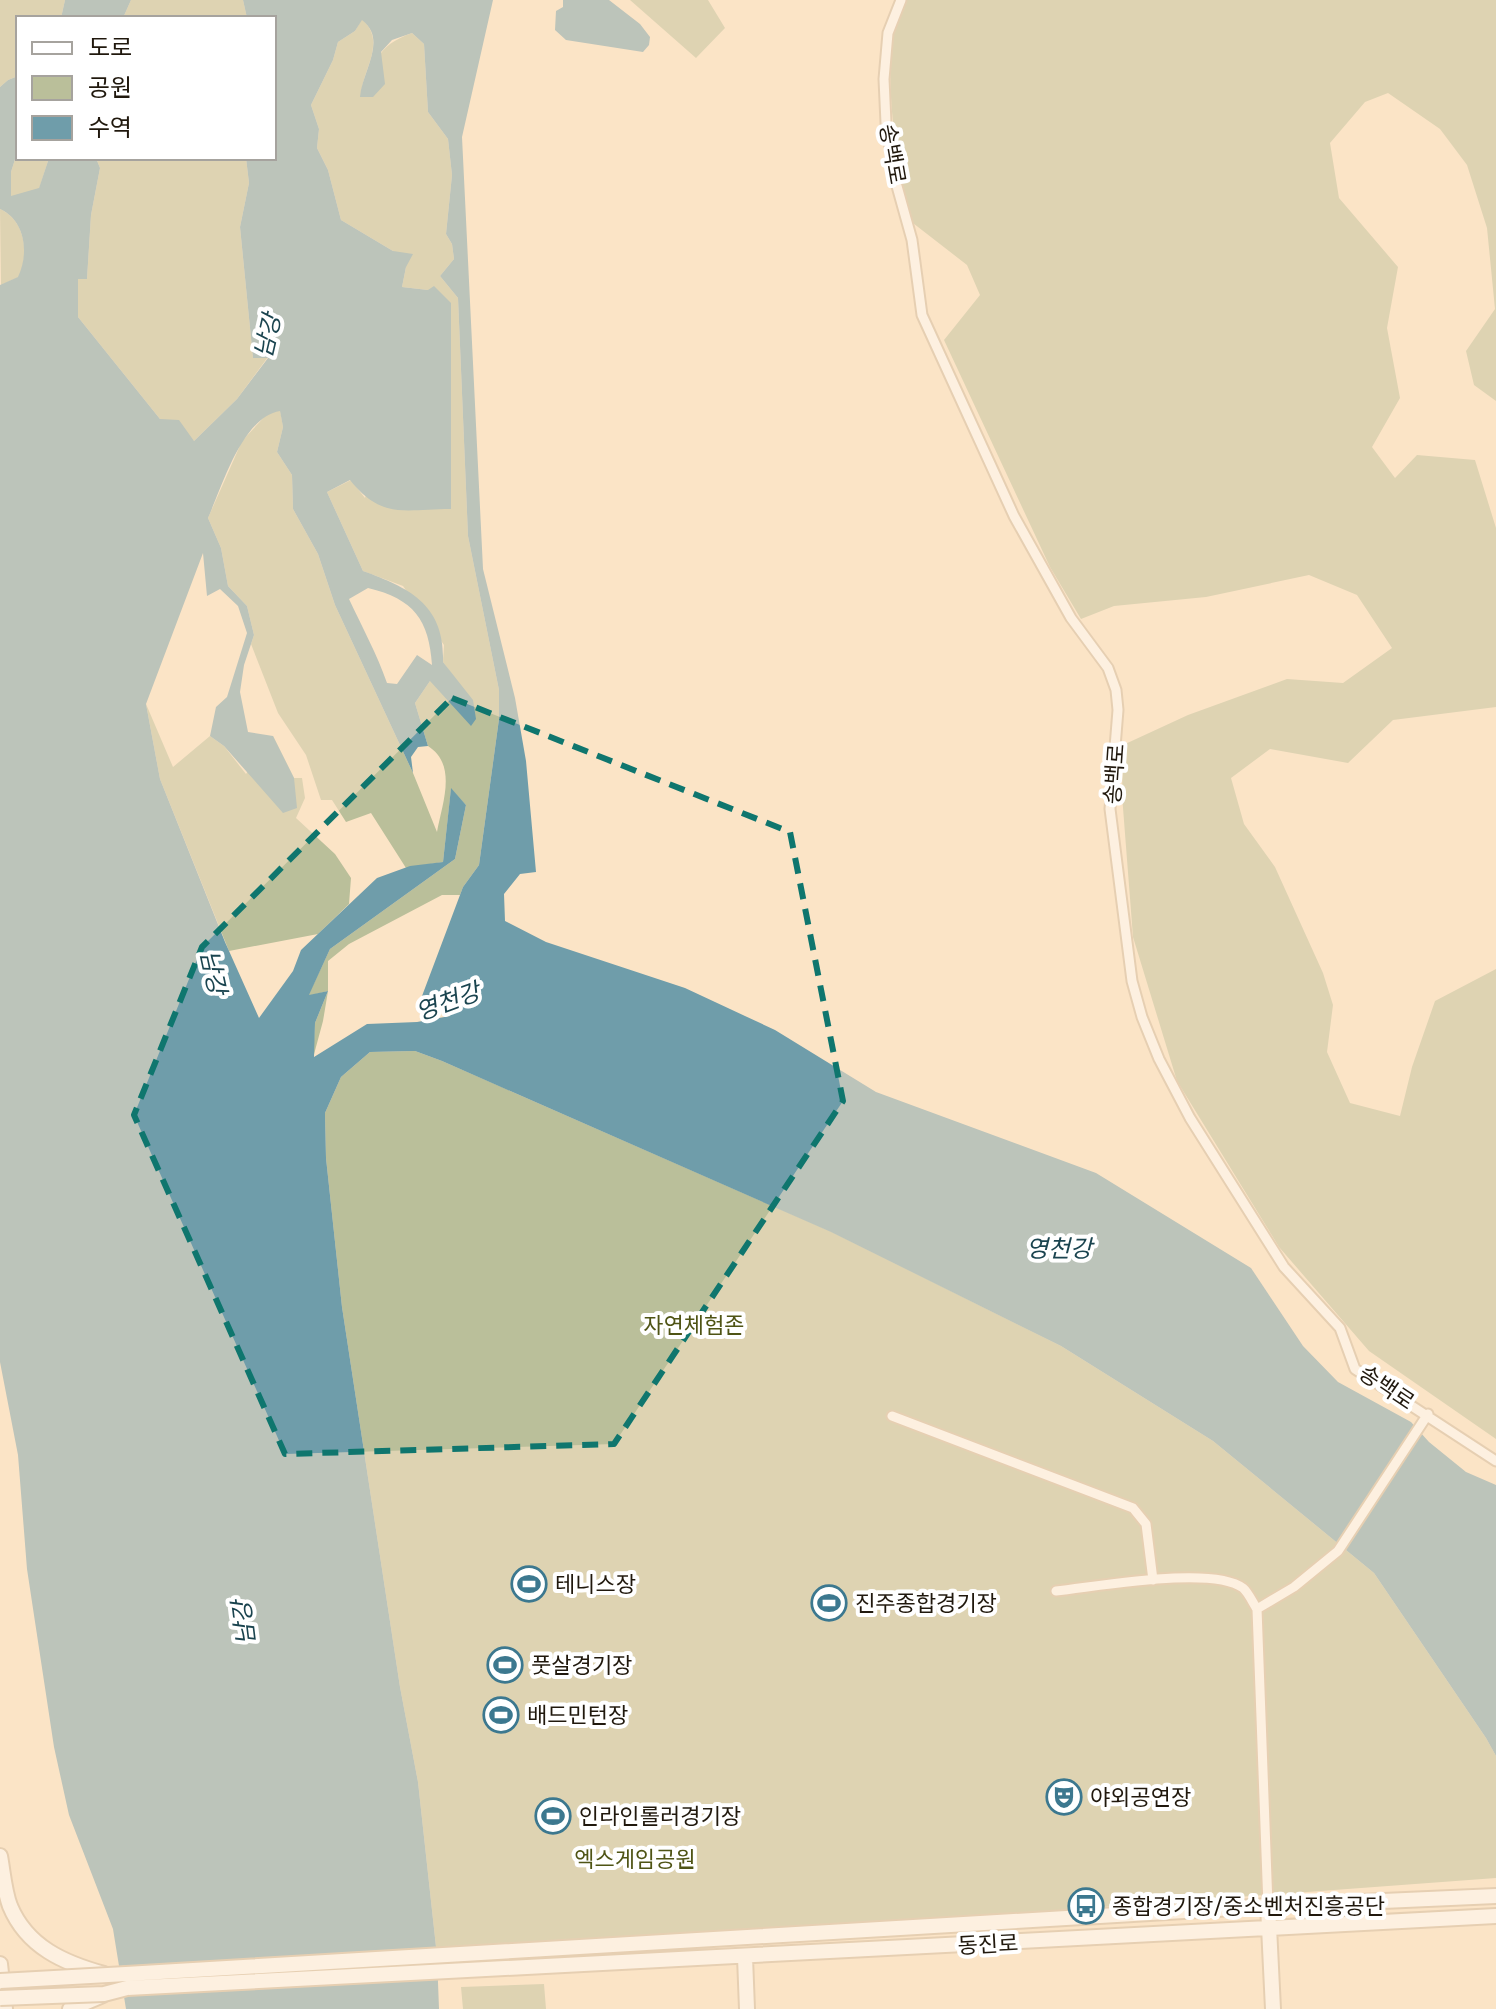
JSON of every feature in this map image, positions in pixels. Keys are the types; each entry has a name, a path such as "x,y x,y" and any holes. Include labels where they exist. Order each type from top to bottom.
{"street":[{"name":"송백로","path":"901,0 888,33 884,79 886,123 895,179 912,240 922,315 1021,529 1071,618 1108,668 1116,690 1118,710 1110,809 1132,981 1159,1059 1190,1118 1284,1267 1340,1328 1355,1369 1496,1461"},
{"path":"1257,1609 1294,1587 1338,1551 1428,1414"},
{"path":"892,1416 1133,1508 1146,1524 1153,1580"},
{"path":"1056,1591 1153,1580 1215,1578 1243,1588 1257,1609 1273,2009"},
{"path":"0,1856 10,1905 24,1930 52,1956 74,1966 108,1975"},
{"name":"동진로","path":"0,1981 1268,1906 1496,1896"},
{"name":"동진로","path":"104,1994 127,1988 1496,1916"},
{"path":"745,1957 747,2009"},
{"path":"0,1964 5,2009"},
{"path":"0,1998 104,1994"},
{"path":"70,2009 104,1994"}],"highlighted area":[{"path":"452,698 790,832 843,1101 614,1444 285,1454 134,1115 202,947"}],"green space":[{"path":"0,0 65,0 61,16 16,16 16,77 0,87"},
{"path":"131,0 243,0 247,16 124,16"},
{"path":"630,0 708,0 725,28 696,58"},
{"path":"903,0 1496,0 1496,401 1474,385 1466,351 1495,309 1487,228 1467,165 1440,129 1388,93 1365,102 1330,143 1339,198 1398,267 1387,328 1400,398 1372,447 1395,478 1417,455 1475,460 1496,528 1496,707 1393,720 1348,763 1270,749 1231,778 1244,824 1275,867 1323,973 1333,1005 1327,1052 1350,1103 1400,1116 1412,1067 1435,1001 1496,969 1496,1439 1369,1351 1279,1247 1177,1081 1133,937 1122,795 1123,745 1188,715 1287,679 1343,683 1392,648 1357,595 1309,575 1206,597 1114,606 1081,619 1050,567 944,340 980,295 967,265 909,220 895,137 890,81 895,26"},
{"path":"362,19 373,38 373,47 361,97 383,50 412,33 424,44 428,112 448,139 452,175 446,234 452,244 454,259 440,276 458,298 468,536 499,690 499,719 479,865 460,895 442,895 349,944 328,961 328,991 308,996 330,949 455,859 466,805 451,789 443,862 406,868 371,813 346,822 332,800 321,800 306,755 278,713 251,644 254,635 247,606 228,586 221,548 208,518 242,441 268,413 280,410 283,427 277,452 292,475 293,509 318,554 335,605 437,832 446,786 445,774 437,754 428,746 415,703 430,681 456,680 443,662 444,645 403,586 363,571 327,492 351,480 365,498 428,290 402,287 406,267 393,251 341,220 328,170 317,148 319,129 311,105 333,60 338,42 355,31"},
{"path":"16,156 16,160 48,161 39,189 11,197 11,172"},
{"path":"97,160 246,160 249,183 240,227 253,358 268,357 237,399 194,441 160,419 78,317 78,279 87,279 91,215 100,168"},
{"path":"0,209 15,221 24,249 19,277 1,285"},
{"path":"146,704 173,767 210,736 224,746 246,774 273,736 294,778 302,778 305,798 296,818 335,854 351,878 349,904 318,934 229,951 160,779"},
{"path":"328,991 323,1021 313,1058 315,1023"},
{"path":"415,1051 832,1232 1061,1346 1213,1441 1374,1573 1486,1738 1496,1756 1496,1878 437,1956 418,1782 400,1687 342,1307 326,1158 325,1113 341,1077 370,1052"},
{"path":"544,1984 546,2009 463,2009 461,1987"}],"water":[{"path":"65,0 131,0 124,16 61,16"},
{"path":"243,0 493,0 462,137 483,569 515,698 526,761 536,872 520,874 504,894 505,921 546,942 685,988 775,1030 876,1092 1096,1173 1251,1268 1303,1346 1338,1382 1411,1422 1429,1442 1466,1472 1496,1485 1496,1756 1374,1573 1213,1441 1061,1346 831,1232 442,1061 415,1051 370,1052 341,1077 325,1113 326,1158 342,1307 400,1687 418,1782 437,1956 439,2009 126,2009 113,1929 69,1815 54,1747 27,1569 18,1455 0,1362 0,285 18,277 24,249 15,221 0,209 0,87 16,77 16,156 11,172 11,196 39,188 47,160 97,160 100,168 91,215 87,279 78,279 78,317 160,419 179,420 194,441 237,399 268,358 253,358 240,227 249,183 246,160 276,160 276,16 247,16","holes":["362,20 373,37 372,56 360,97 373,97 385,84 381,52 392,40 412,33 424,44 428,112 448,139 452,175 446,234 452,244 454,259 440,276 458,298 468,536 499,690 499,719 479,865 463,887 422,996 441,999 450,1016 417,1022 367,1024 314,1057 315,1023 328,991 309,995 330,949 455,859 466,805 451,788 443,862 410,866 377,878 301,950 293,971 259,1018 160,779 146,704 203,553 207,596 220,589 238,606 247,633 227,697 216,707 210,736 224,746 283,813 297,808 294,778 273,736 248,732 240,692 244,665 254,635 247,606 228,586 221,548 208,518 244,439 267,416 280,411 283,427 277,452 292,475 293,509 318,554 335,605 413,773 411,757 418,747 428,746 415,703 430,681 471,726 476,719 473,700 443,662 442,642 431,613 409,592 363,571 327,492 350,480 362,493 384,507 395,510 451,509 451,303 434,286 428,290 402,287 406,267 413,254 393,251 341,220 328,170 317,148 319,129 311,105 333,60 338,42 355,31","368,588 408,605 416,614 423,624 430,649 432,665 417,655 397,684 387,683 349,599"]},
{"path":"563,0 609,0 640,24 650,37 649,45 643,52 566,40 555,30 556,11 563,7"}],"place":[{"name":"테니스장","path":"529,1584"},
{"name":"진주종합경기장","path":"829,1603"},
{"name":"풋살경기장","path":"505,1665"},
{"name":"배드민턴장","path":"501,1715"},
{"name":"야외공연장","path":"1064,1797"},
{"name":"인라인롤러경기장","path":"553,1816"},
{"name":"종합경기장/중소벤처진흥공단","path":"1086,1906"}],"water label":[{"name":"남강","path":"268,336"},
{"name":"남강","path":"213,972"},
{"name":"영천강","path":"448,1002"},
{"name":"영천강","path":"1059,1249"},
{"name":"남강","path":"244,1623"}],"park label":[{"name":"자연체험존","path":"694,1325"},
{"name":"엑스게임공원","path":"635,1859"}]}
